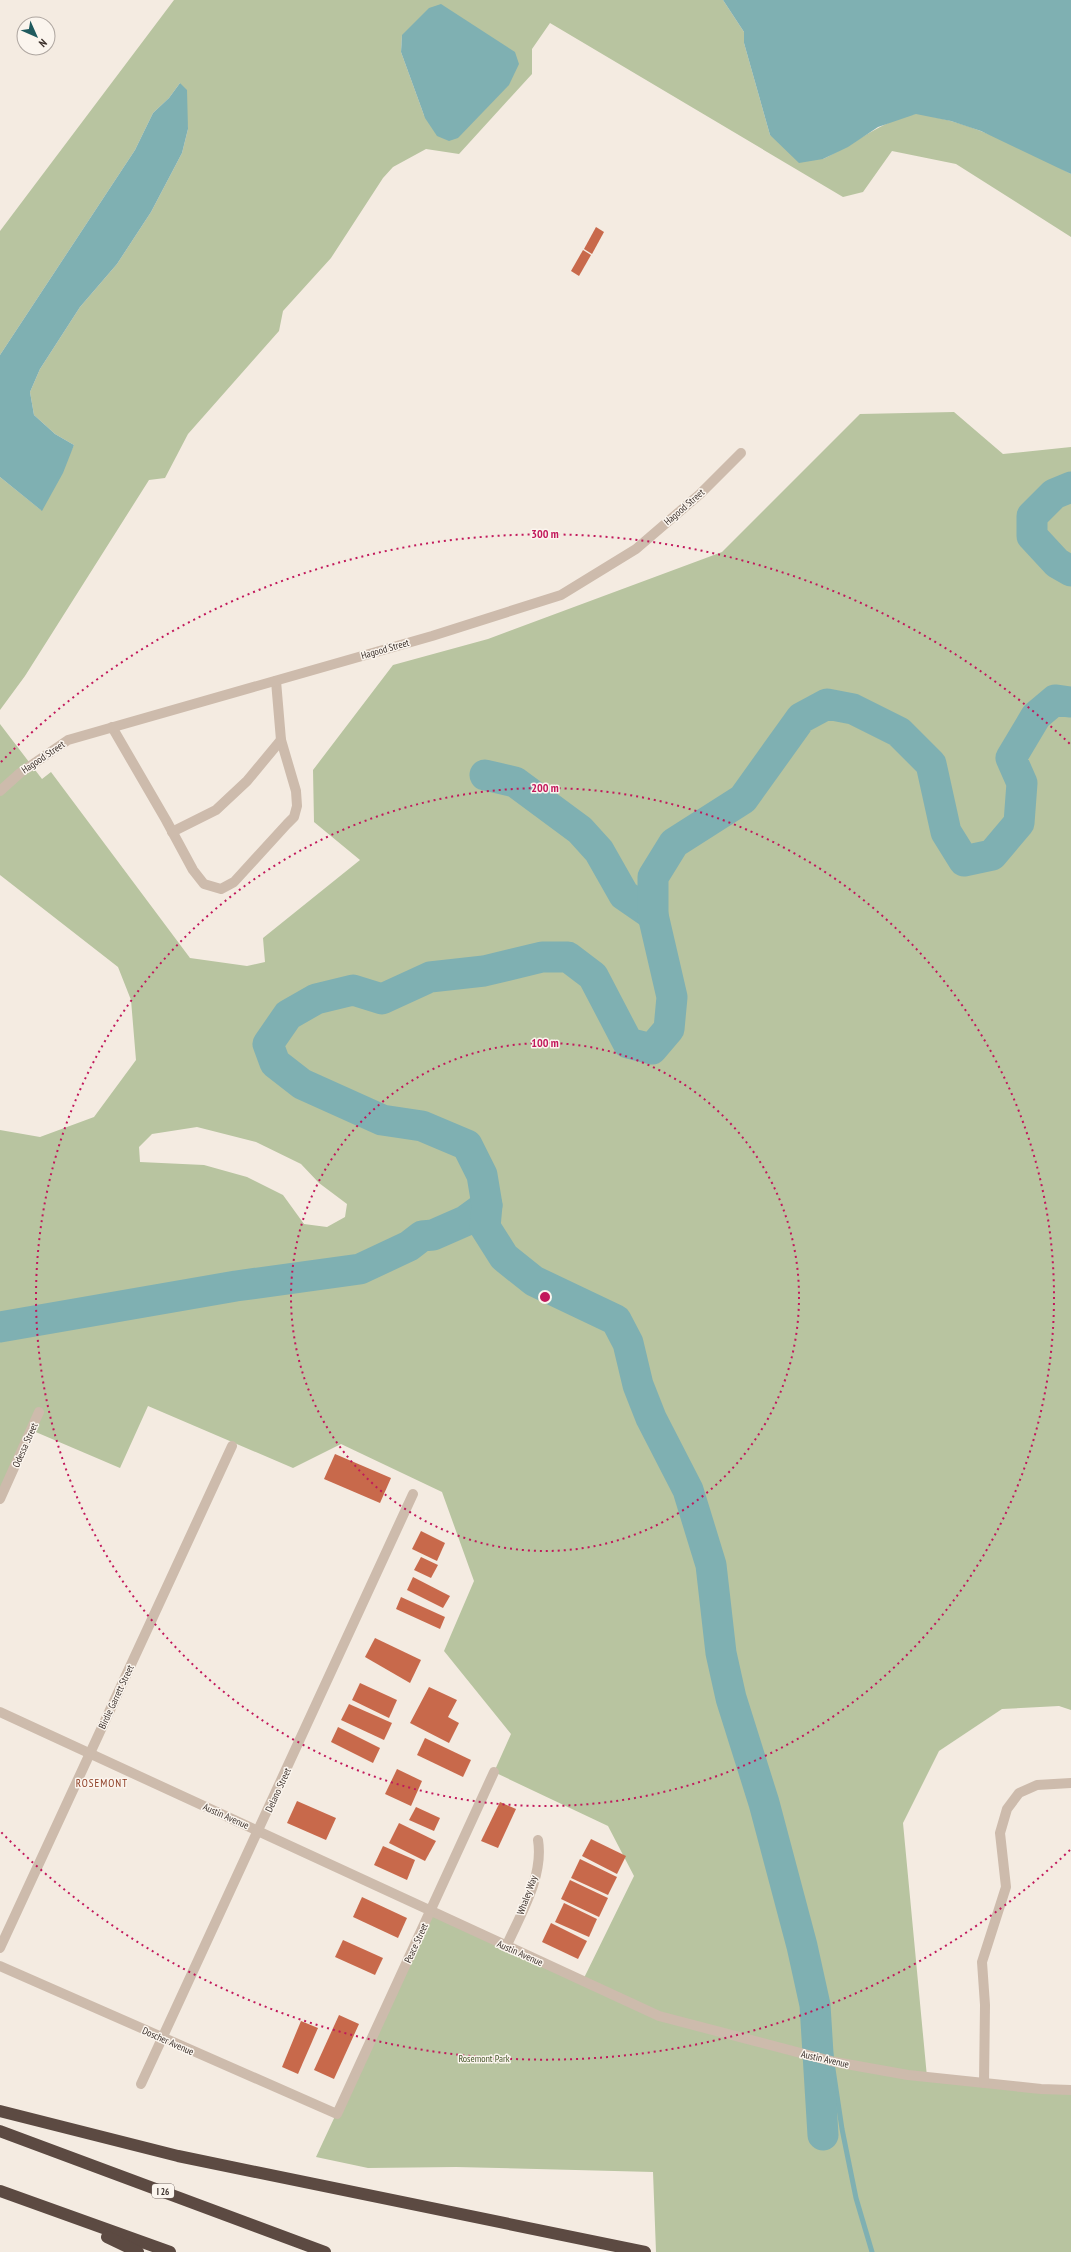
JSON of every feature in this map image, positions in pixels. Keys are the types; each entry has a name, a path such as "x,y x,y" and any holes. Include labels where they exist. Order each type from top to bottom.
{"highway":[{"path":"0,2111 178,2156 645,2252"},
{"name":"I 26","path":"0,2131 325,2252"},
{"path":"0,2191 170,2252"},
{"path":"56,2212 138,2252"}],"street":[{"name":"Hagood Street","path":"0,791 20,773 68,740 432,636 561,594 636,549 700,494 741,453"},
{"path":"112,728 172,832 189,865 204,884 222,889 234,882 294,817 297,806 296,791 281,740 276,681"},
{"path":"172,832 216,810 247,781 281,740"},
{"name":"Odessa Street","path":"0,1499 39,1412"},
{"name":"Birdie Garrett Street","path":"0,1948 232,1446"},
{"name":"Delano Street","path":"141,2084 413,1494"},
{"name":"Austin Avenue","path":"0,1712 259,1830 430,1912 658,2016 835,2062 908,2075 1071,2090"},
{"name":"Peace Street","path":"337,2114 494,1772"},
{"path":"984,2083 985,2005 982,1962 1006,1887 1000,1833 1007,1809 1019,1793 1037,1785 1071,1783"},
{"name":"Whaley Way","path":"506,1947 533,1887 540,1853 538,1840"},
{"name":"Doscher Avenue","path":"0,1966 162,2039 337,2114"}],"green space":[{"path":"174,0 723,0 744,32 744,43 770,135 823,159 892,121 915,114 921,114 974,128 1071,174 1071,237 956,164 892,151 863,192 843,197 550,23 532,49 532,74 459,154 426,149 393,167 383,178 331,258 283,311 279,331 188,434 165,478 149,480 25,676 0,710 0,477 41,510 74,445 55,434 34,415 30,392 40,369 80,307 117,264 151,212 182,153 188,129 180,83 169,98 153,113 135,150 0,355 0,231","holes":["402,35 425,118 401,52"]},
{"name":"Rosemont Park","path":"954,412 1003,454 1071,447 1071,1710 1059,1706 1002,1709 939,1751 903,1823 927,2077 1071,2090 1071,2252 656,2252 653,2172 456,2167 368,2168 316,2157 430,1912 582,1982 634,1876 608,1826 494,1772 511,1734 444,1651 474,1581 442,1492 341,1444 293,1468 148,1406 120,1468 31,1430 0,1499 0,1130 40,1137 94,1117 136,1060 131,1000 118,967 0,875 0,724 42,779 51,772 190,958 247,966 265,962 263,938 360,860 314,822 313,770 393,665 488,639 722,552 860,414","holes":["197,1127 256,1142 301,1164 319,1183 347,1204 345,1217 327,1227 304,1224 283,1195 247,1177 204,1165 140,1162 139,1147 152,1134"]}],"water":[{"path":"723,0 1071,0 1071,174 981,131 951,121 916,114 878,127 848,147 823,159 799,163 770,135 744,43 744,32"},
{"path":"441,4 515,52 519,64 509,85 458,138 449,141 437,136 425,118 401,52 402,35 429,8"},
{"path":"180,83 187,90 188,129 182,153 151,212 117,264 80,307 40,369 30,392 34,415 55,434 74,445 63,473 42,511 0,477 0,355 135,150 153,113 169,98"}],"building":[{"path":"596,227 604,232 592,254 584,249"},
{"path":"583,250 591,255 579,276 571,271"},
{"path":"335,1454 391,1478 380,1503 324,1479"},
{"path":"421,1531 445,1543 437,1561 412,1549"},
{"path":"421,1557 438,1565 431,1578 414,1570"},
{"path":"413,1577 450,1596 443,1608 407,1590"},
{"path":"401,1597 445,1617 440,1629 396,1609"},
{"path":"375,1638 421,1660 410,1683 365,1657"},
{"path":"360,1683 397,1700 389,1718 352,1700"},
{"path":"429,1687 457,1700 448,1717 459,1723 449,1743 410,1723"},
{"path":"349,1704 392,1723 384,1740 341,1720"},
{"path":"338,1727 380,1748 373,1763 331,1742"},
{"path":"425,1738 471,1760 463,1777 417,1755"},
{"path":"397,1769 422,1781 411,1806 385,1794"},
{"path":"297,1801 336,1818 326,1840 287,1823"},
{"path":"500,1802 516,1809 498,1848 481,1841"},
{"path":"416,1807 440,1818 434,1831 409,1820"},
{"path":"399,1823 436,1841 425,1861 389,1843"},
{"path":"591,1839 626,1856 617,1874 582,1856"},
{"path":"383,1846 415,1860 407,1880 374,1865"},
{"path":"580,1859 617,1877 608,1895 571,1878"},
{"path":"570,1880 608,1898 599,1917 561,1899"},
{"path":"362,1897 407,1918 398,1938 353,1917"},
{"path":"564,1903 597,1919 589,1937 555,1922"},
{"path":"551,1923 587,1941 578,1959 542,1942"},
{"path":"343,1940 383,1958 375,1975 335,1957"},
{"path":"339,2015 359,2024 334,2079 314,2070"},
{"path":"301,2021 318,2028 298,2074 282,2067"}],"waterway":[{"path":"1071,487 1054,494 1032,516 1032,536 1057,563 1071,571"},
{"path":"823,2135 815,2005 802,1946 764,1803 731,1698 721,1653 711,1565 688,1490 651,1418 638,1385 628,1343 616,1320 534,1281 504,1257 485,1227 487,1205 482,1175 467,1145 422,1126 382,1120 302,1084 275,1063 268,1044 288,1015 316,999 353,990 382,999 430,977 484,971 542,957 568,957 593,976 628,1043 652,1049 669,1029 672,997 653,915 653,877 674,843 743,799 801,718 827,704 853,709 899,732 931,764 946,832 964,861 992,855 1019,823 1022,783 1011,758 1036,716 1055,700 1071,702"},
{"path":"485,775 515,782 580,830 599,851 624,895 653,915"},
{"path":"0,1327 236,1286 360,1269 409,1246 422,1236 433,1235 465,1221 487,1205"},
{"path":"700,1555 795,1885 829,2042 842,2129 856,2198 872,2252"}],"district":[{"name":"ROSEMONT","path":"102,1783"}]}
